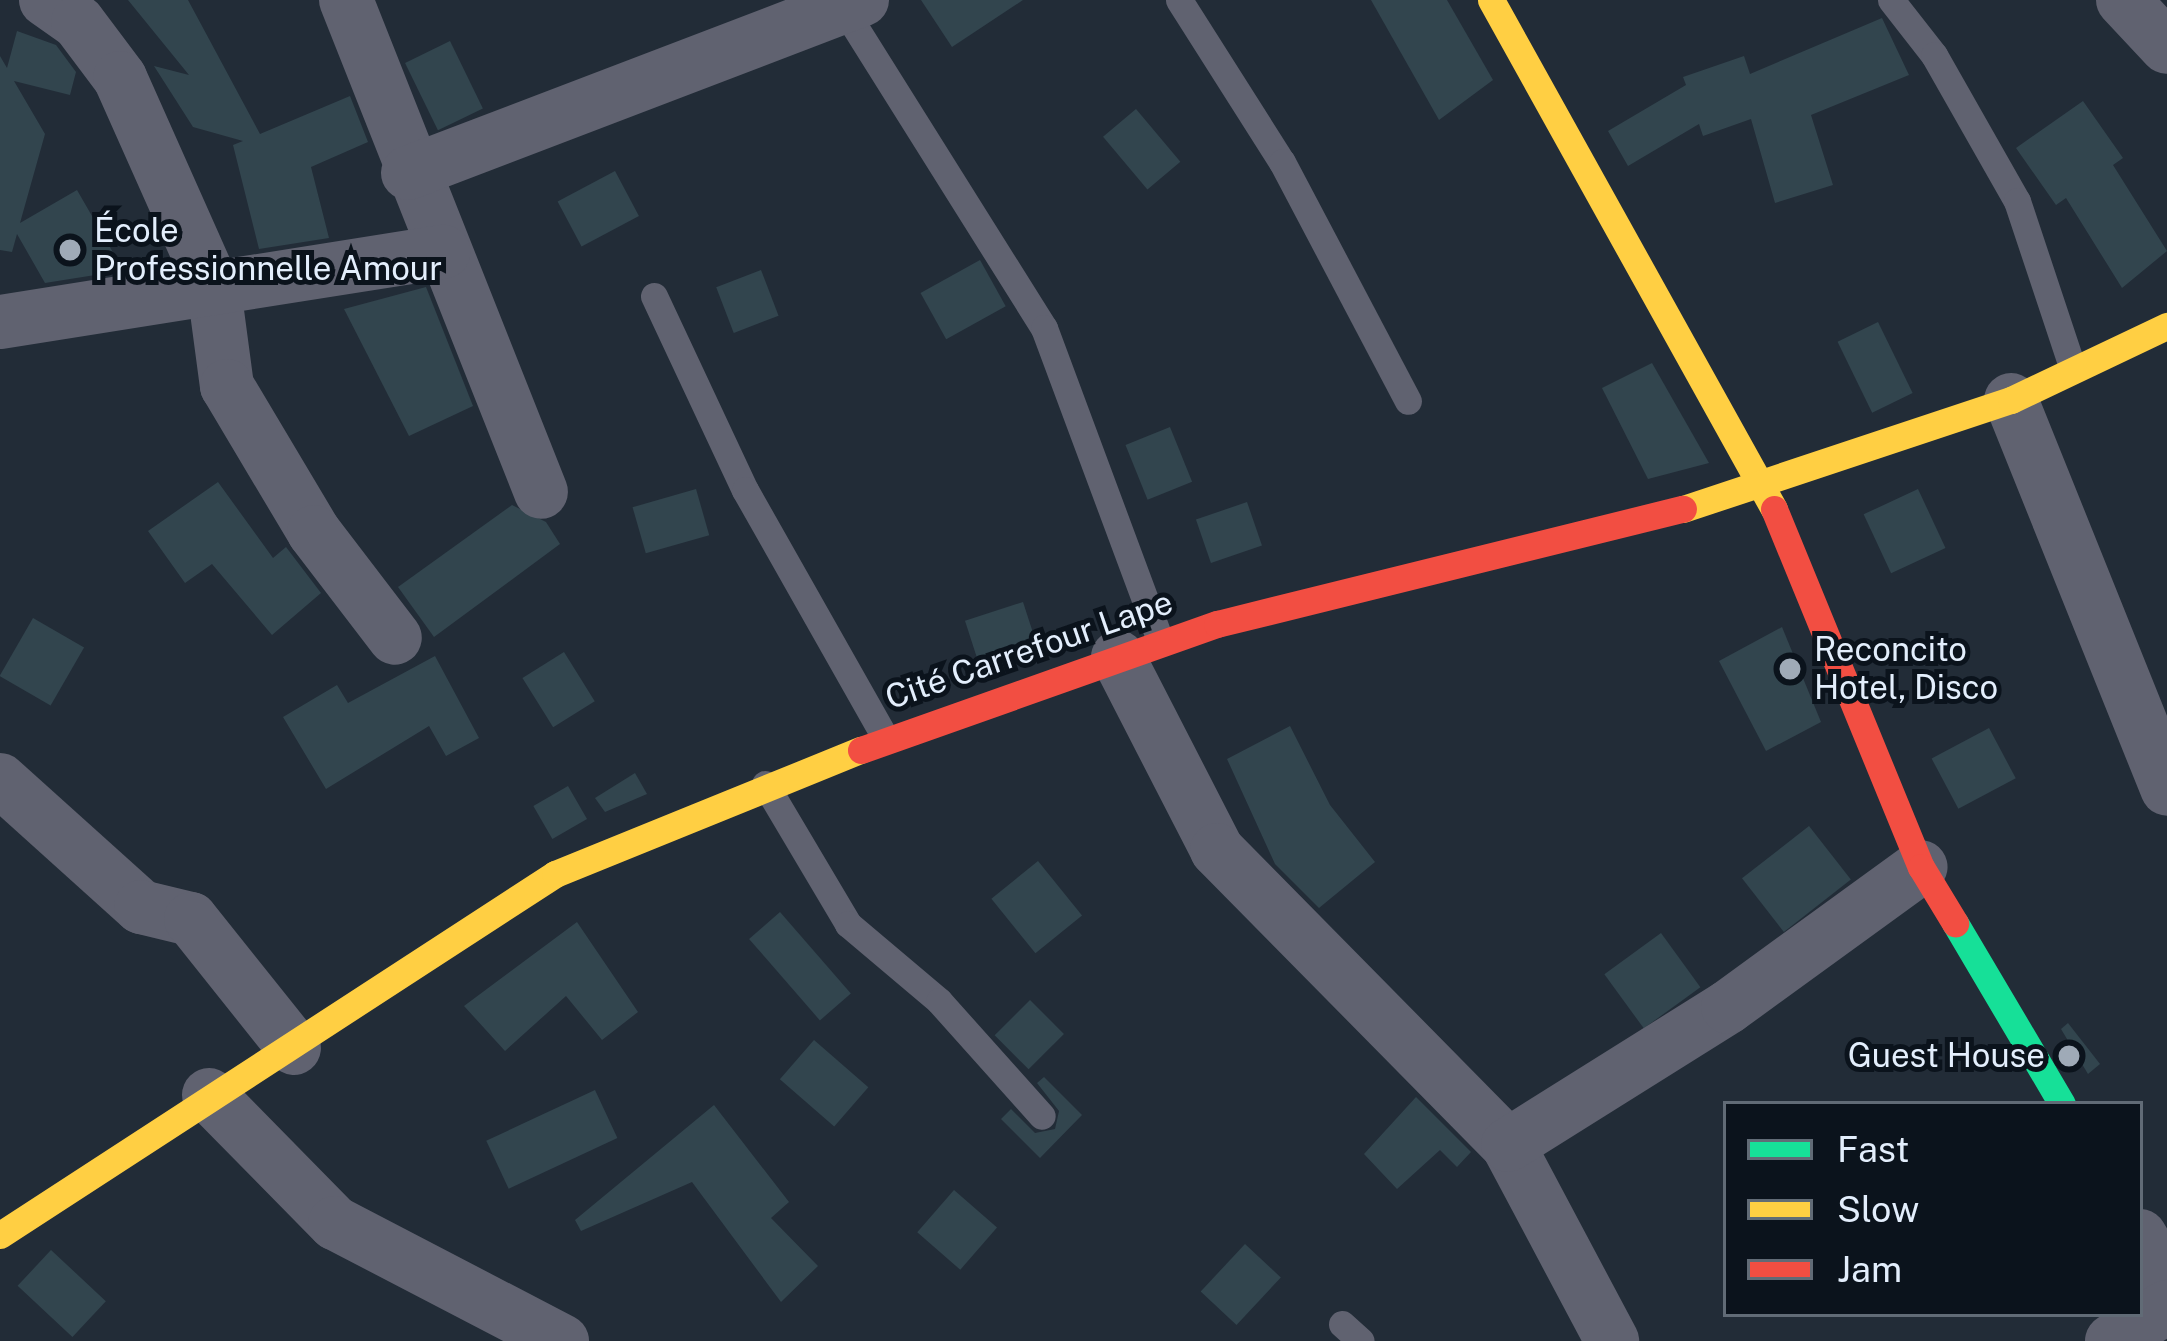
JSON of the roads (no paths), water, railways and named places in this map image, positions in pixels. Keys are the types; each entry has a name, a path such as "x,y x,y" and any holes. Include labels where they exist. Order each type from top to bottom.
{"street":[{"path":"46,0 78,22 120,78 214,289 227,386 314,532 394,638"},
{"path":"346,0 408,173 541,492"},
{"path":"1491,0 1766,488 1922,867 2060,1101"},
{"path":"2123,0 2167,46"},
{"path":"408,173 848,3"},
{"path":"0,322 444,252"},
{"name":"Cité Carrefour Lape","path":"0,1235 209,1094 294,1048 554,874 765,784 885,737 1139,650 1766,488 2011,400 2167,326"},
{"path":"2011,400 2167,789"},
{"path":"1139,650 1217,850 1508,1145 1612,1341"},
{"path":"0,780 141,907 191,919 294,1048"},
{"path":"1508,1145 1728,1007 1922,867"},
{"path":"209,1094 335,1223 562,1341"},
{"path":"2143,1240 2167,1281"},
{"path":"2112,1341 2167,1307"}],"lane":[{"path":"1179,0 1282,162 1408,401"},
{"path":"1891,0 2017,201 2074,370"},
{"path":"848,3 1044,328 1139,650"},
{"path":"654,296 745,490 885,737"},
{"path":"765,784 848,924 939,1001 1042,1116"}],"place":[{"name":"École Professionnelle Amour","path":"70,250"},
{"name":"Reconcito Hotel, Disco","path":"1790,669"},
{"name":"Guest House","path":"2069,1056"}]}
